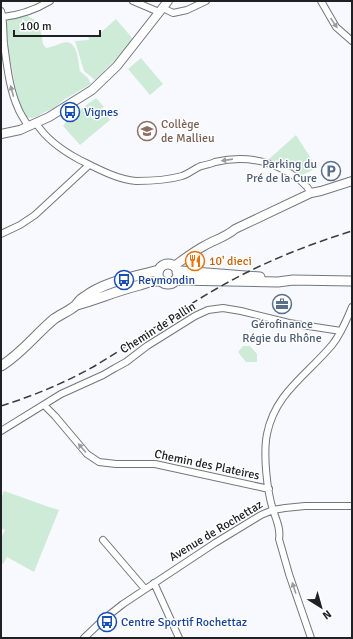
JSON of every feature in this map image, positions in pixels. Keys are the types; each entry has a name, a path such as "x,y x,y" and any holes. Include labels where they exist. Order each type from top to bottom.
{"main road":[{"path":"162,281 158,276 159,270 163,265 172,265 176,273"},
{"path":"1,366 19,352 56,318 76,305 82,298 107,285 159,270"},
{"path":"76,305 121,290 158,280 164,283 170,283 176,273 181,271 293,280 352,281"}],"street":[{"path":"50,1 31,11 12,16 2,14 4,47 11,85 18,109 32,125 62,149 89,165 136,181 158,180 182,176 202,166 220,161 238,159 254,160 273,165 293,175 308,188 310,193"},
{"path":"133,1 163,7 173,13 187,10 206,1"},
{"path":"320,1 336,27 352,41"},
{"path":"1,134 20,130 49,117 97,86 117,66 163,7"},
{"path":"1,234 20,225 34,215 89,165"},
{"path":"176,273 188,255 235,229 310,193 352,181"},
{"path":"311,638 289,574 279,539 280,535 277,519 273,510 269,489 265,446 272,416 277,406 287,392 332,345 341,331 352,307"},
{"name":"Chemin de Pallin","path":"1,431 61,394 103,375 126,362 147,346 195,316 208,310 223,308 290,323 341,331"},
{"name":"Chemin des Plateires","path":"44,405 87,454 99,462 116,464 155,464 269,489"},
{"name":"Avenue de Rochettaz","path":"84,638 99,623 145,589 238,528 261,515 273,510 305,506 352,506"},
{"path":"103,540 145,589"},
{"path":"154,583 179,638"}],"green space":[{"path":"26,15 35,20 41,32 43,44 46,48 67,42 74,47 78,56 80,71 88,78 91,84 65,99 54,108 32,118 26,117 23,112 15,86 8,46 6,19"},
{"path":"116,19 133,39 95,80 84,71 75,41 89,40 88,37 98,35"},
{"path":"141,58 163,84 150,95 128,69"},
{"path":"96,98 104,107 101,109 110,120 80,145 63,126 70,117"},
{"path":"296,135 317,168 300,176 285,165 269,159"},
{"path":"243,346 250,346 257,354 257,362 246,362 238,352"},
{"path":"4,491 59,510 34,572 7,557 3,564 1,563 1,538 5,530 1,528 1,499"}],"railway":[{"path":"1,406 48,389 93,367 200,298 232,280 299,249 352,231"}],"place":[{"name":"Vignes","path":"70,112"},
{"name":"Collège de Mallieu","path":"147,131"},
{"name":"Parking du Pré de la Cure","path":"331,171"},
{"name":"10' dieci","path":"195,261"},
{"name":"Reymondin","path":"124,280"},
{"name":"Gérofinance Régie du Rhône","path":"282,304"},
{"name":"Centre Sportif Rochettaz","path":"107,622"}]}
